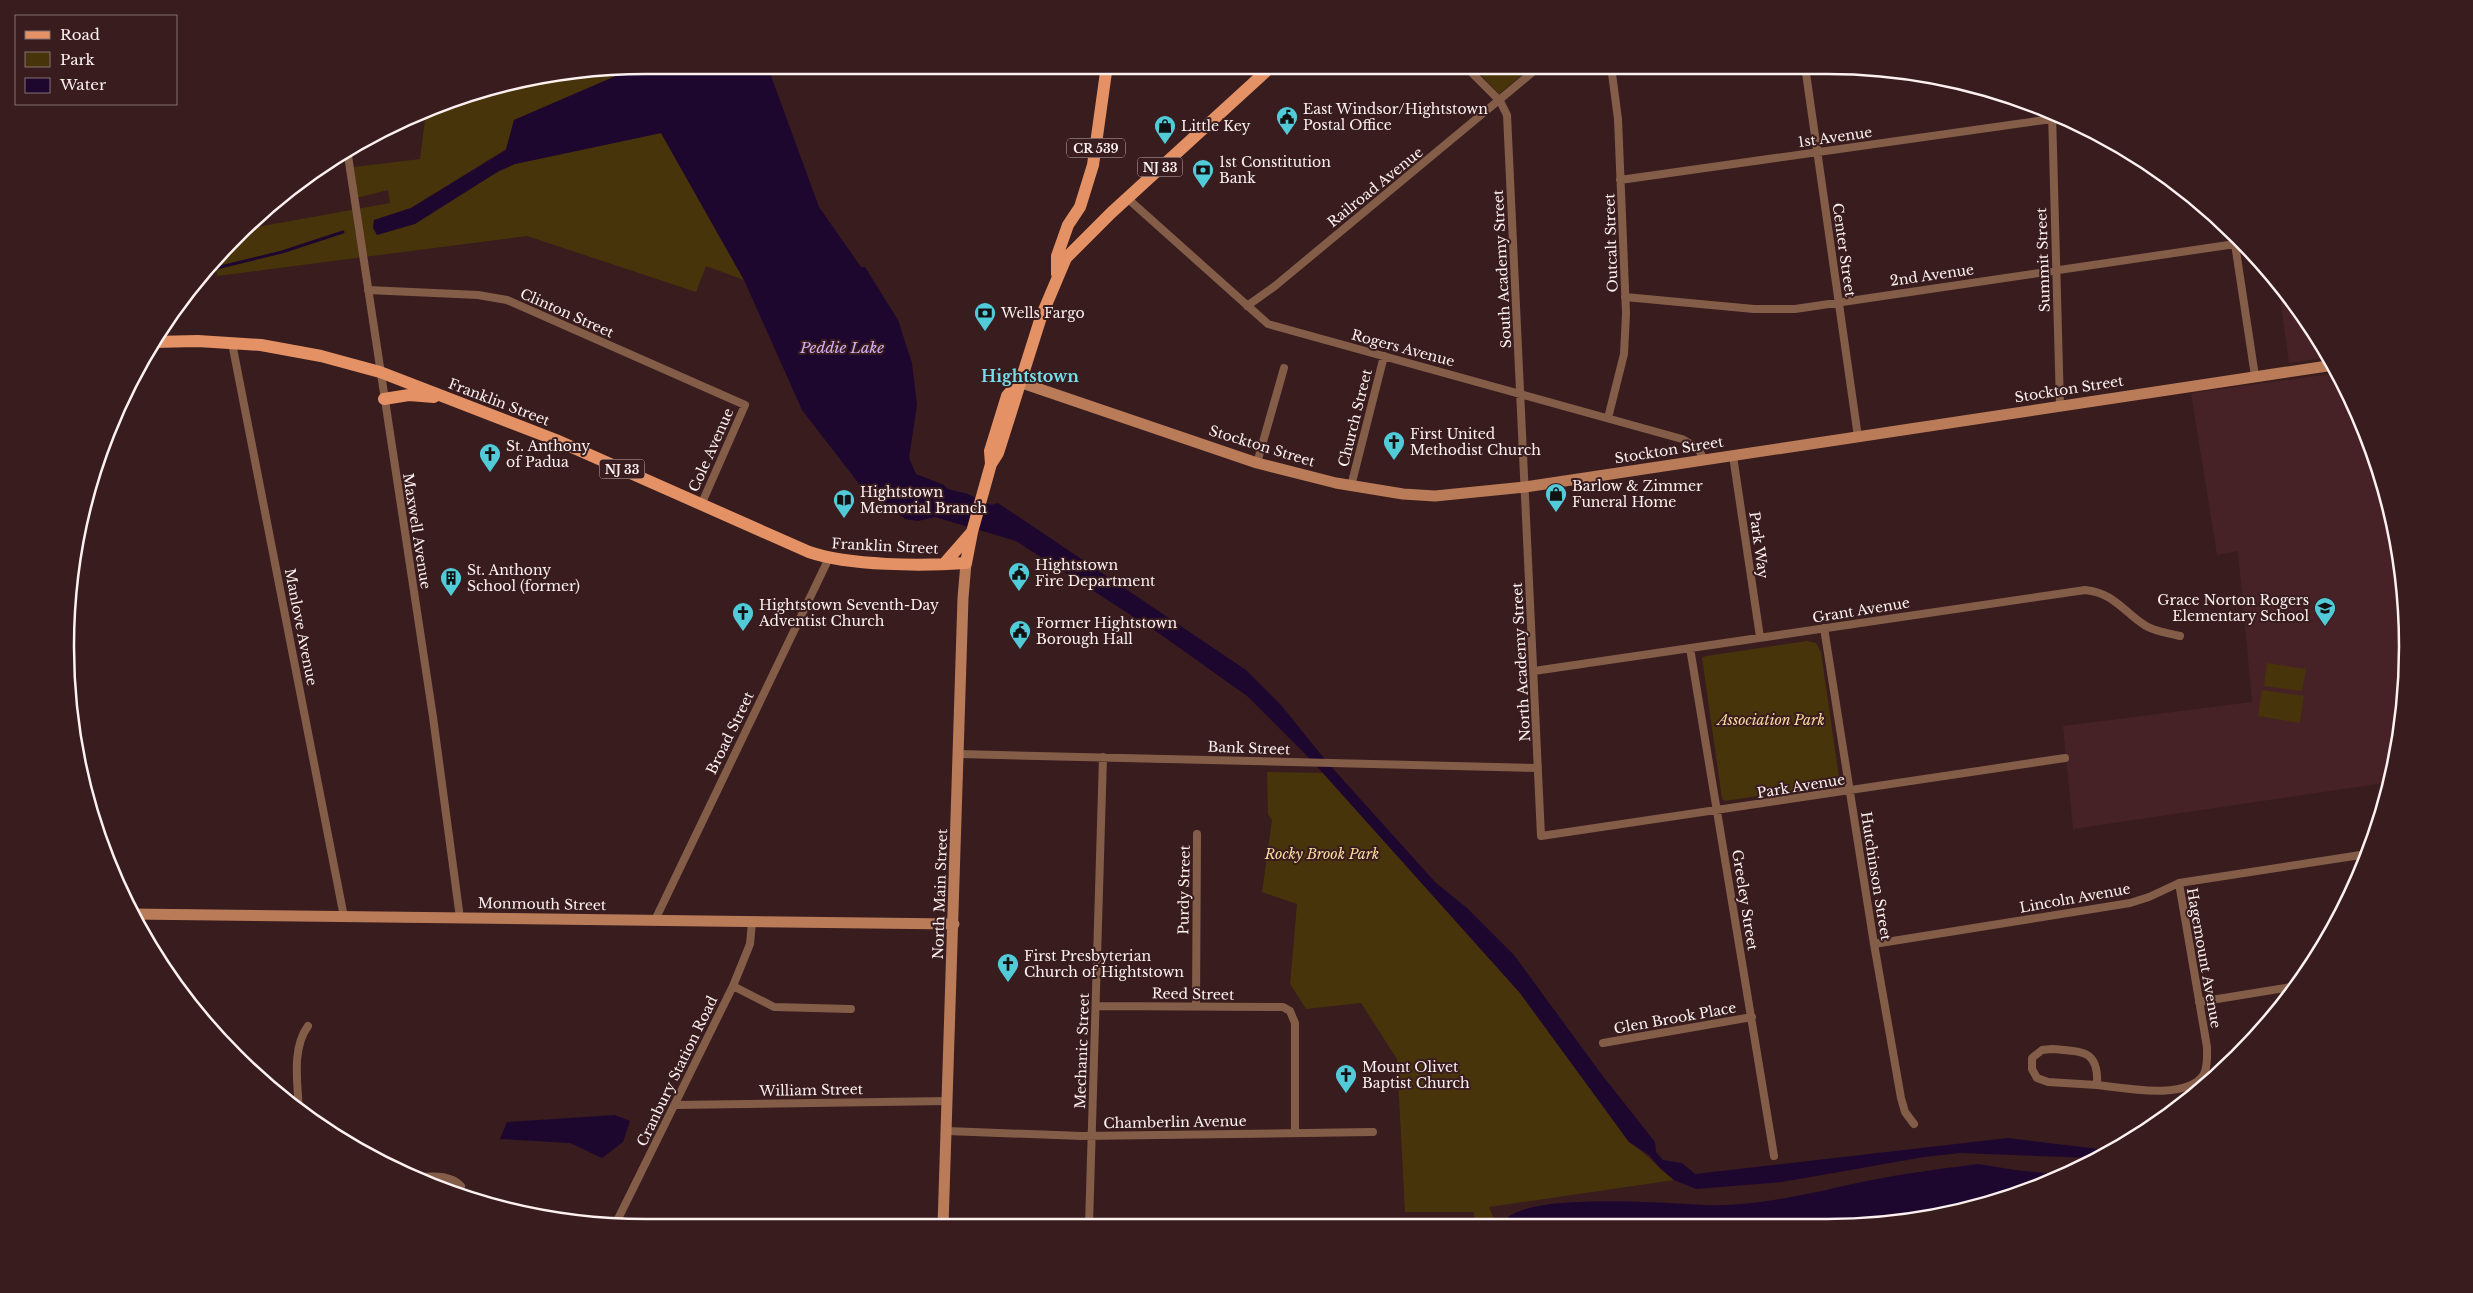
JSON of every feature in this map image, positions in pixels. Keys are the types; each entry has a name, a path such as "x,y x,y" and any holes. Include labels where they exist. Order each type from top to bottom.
{"main road":[{"name":"CR 539","path":"1057,276 1057,256 1068,225 1080,207 1093,165 1106,74"},
{"name":"NJ 33","path":"966,563 972,532 991,464 998,453 1015,404 1019,382 1040,317 1057,276 1074,248 1263,74"},
{"name":"Franklin Street","path":"161,342 232,342 313,354 380,372 556,440 795,546 829,558 944,564 966,563"},
{"path":"384,399 409,395 445,397"},
{"path":"944,564 972,532"}],"street":[{"name":"South Academy Street","path":"1473,74 1500,101 1507,115 1525,487"},
{"name":"Railroad Avenue","path":"1247,306 1275,286 1531,74"},
{"name":"Outcalt Street","path":"1608,418 1624,354 1625,297 1618,119 1612,74"},
{"name":"Center Street","path":"1806,74 1858,436"},
{"name":"1st Avenue","path":"1620,180 2046,117"},
{"name":"Summit Street","path":"2052,120 2060,405"},
{"name":"Maxwell Avenue","path":"348,157 433,716 460,918"},
{"name":"Rogers Avenue","path":"1127,198 1268,324 1682,438 1698,448 1704,460"},
{"name":"2nd Avenue","path":"1625,297 1768,310 1795,309 2233,244"},
{"path":"2240,251 2255,376"},
{"name":"Clinton Street","path":"368,290 478,295 507,300 745,405"},
{"name":"Manlove Avenue","path":"232,342 344,917"},
{"name":"Church Street","path":"1350,486 1384,356"},
{"name":"Stockton Street","path":"1019,382 1258,463 1350,486 1435,496 1525,487 2326,366"},
{"path":"1258,463 1284,368"},
{"name":"Cole Avenue","path":"701,505 745,405"},
{"name":"Park Way","path":"1733,456 1760,638"},
{"name":"North Academy Street","path":"1525,487 1541,836"},
{"name":"Broad Street","path":"655,920 829,558"},
{"name":"North Main Street","path":"943,1219 966,563"},
{"name":"Grant Avenue","path":"1534,671 2085,590 2109,596 2144,625 2158,631 2180,636"},
{"name":"Hutchinson Street","path":"1824,628 1874,944 1901,1098 1905,1112 1914,1124"},
{"name":"Greeley Street","path":"1690,648 1774,1156"},
{"name":"Bank Street","path":"959,754 1538,768"},
{"name":"Mechanic Street","path":"1089,1219 1103,757"},
{"name":"Park Avenue","path":"1541,836 2065,758"},
{"name":"Purdy Street","path":"1196,1006 1197,834"},
{"name":"Lincoln Avenue","path":"1874,944 2130,903 2149,897 2179,883 2360,855"},
{"name":"Hagemount Avenue","path":"2097,1085 2098,1069 2095,1061 2086,1053 2042,1050 2032,1058 2034,1074 2042,1081 2175,1091 2189,1087 2204,1074 2207,1058 2179,883"},
{"name":"Monmouth Street","path":"140,914 954,924"},
{"name":"Cranbury Station Road","path":"618,1218 733,986 748,951 752,922"},
{"path":"733,986 774,1007 852,1009"},
{"path":"2199,1002 2286,988"},
{"name":"Reed Street","path":"1096,1006 1283,1007 1290,1011 1295,1023 1295,1133"},
{"name":"Glen Brook Place","path":"1604,1043 1752,1017"},
{"path":"299,1102 298,1047 301,1036 308,1026"},
{"name":"William Street","path":"674,1105 948,1101"},
{"name":"Chamberlin Avenue","path":"946,1131 1092,1135 1373,1132"},
{"path":"430,1177 447,1177 461,1186"}],"shaded area":[{"path":"2280,297 2322,358 2289,363"},
{"name":"Grace Norton Rogers Elementary School","path":"2330,374 2340,393 2356,427 2380,498 2394,572 2398,609 2398,684 2394,721 2383,783 2073,829 2063,726 2252,702 2238,551 2217,555 2191,393"}],"green space":[{"path":"1482,74 1523,74 1499,94 1481,75"},
{"path":"619,75 514,120 506,149 411,208 374,220 373,229 515,164 661,133 744,280 706,266 696,292 527,236 217,276 216,269 258,227 390,203 388,190 352,199 346,168 420,159 425,118 427,117 498,93 572,79"},
{"name":"Association Park","path":"1807,641 1816,643 1821,652 1840,784 1725,801 1722,799 1702,658"},
{"path":"2267,663 2306,669 2302,691 2264,686"},
{"path":"2262,690 2304,696 2300,723 2258,716"},
{"name":"Rocky Brook Park","path":"1267,772 1323,773 1520,993 1629,1142 1674,1180 1489,1207 1494,1219 1475,1219 1474,1212 1405,1212 1397,1059 1361,1003 1306,1009 1290,984 1297,904 1262,892 1272,820 1268,814"}],"water":[{"name":"Peddie Lake","path":"770,74 819,207 861,267 865,267 898,320 912,363 917,405 909,458 916,474 944,485 948,489 968,494 991,505 998,503 1246,670 1281,705 1327,762 1436,883 1467,908 1514,955 1602,1075 1655,1142 1656,1152 1663,1160 1682,1163 1695,1174 2008,1138 2101,1149 2085,1158 1960,1153 1924,1157 1782,1182 1696,1189 1674,1180 1649,1155 1629,1142 1520,993 1313,762 1247,696 1160,634 1016,541 935,517 918,521 905,519 860,485 802,410 744,280 661,133 515,164 499,171 415,224 377,235 373,228 374,220 411,208 506,150 514,120 619,75"},
{"path":"615,1115 630,1121 623,1142 602,1158 570,1143 500,1139 507,1122"},
{"path":"1978,1164 2051,1174 1975,1200 1901,1214 1864,1218 1508,1219 1508,1217 1524,1210 1573,1202 1603,1201 1725,1205 1765,1202 1862,1182"}],"waterway":[{"path":"217,268 282,252 343,232"}],"place":[{"name":"East Windsor/Hightstown Postal Office","path":"1287,136"},
{"name":"Little Key","path":"1165,145"},
{"name":"1st Constitution Bank","path":"1203,189"},
{"name":"Wells Fargo","path":"985,332"},
{"name":"First United Methodist Church","path":"1394,461"},
{"name":"St. Anthony of Padua","path":"490,473"},
{"name":"Barlow & Zimmer Funeral Home","path":"1556,513"},
{"name":"Hightstown Memorial Branch","path":"844,519"},
{"name":"Hightstown Fire Department","path":"1019,592"},
{"name":"St. Anthony School (former)","path":"451,597"},
{"name":"Grace Norton Rogers Elementary School","path":"2325,627"},
{"name":"Hightstown Seventh-Day Adventist Church","path":"743,632"},
{"name":"Former Hightstown Borough Hall","path":"1020,650"},
{"name":"First Presbyterian Church of Hightstown","path":"1008,983"},
{"name":"Mount Olivet Baptist Church","path":"1346,1094"}],"district":[{"name":"Hightstown","path":"1030,376"}]}
